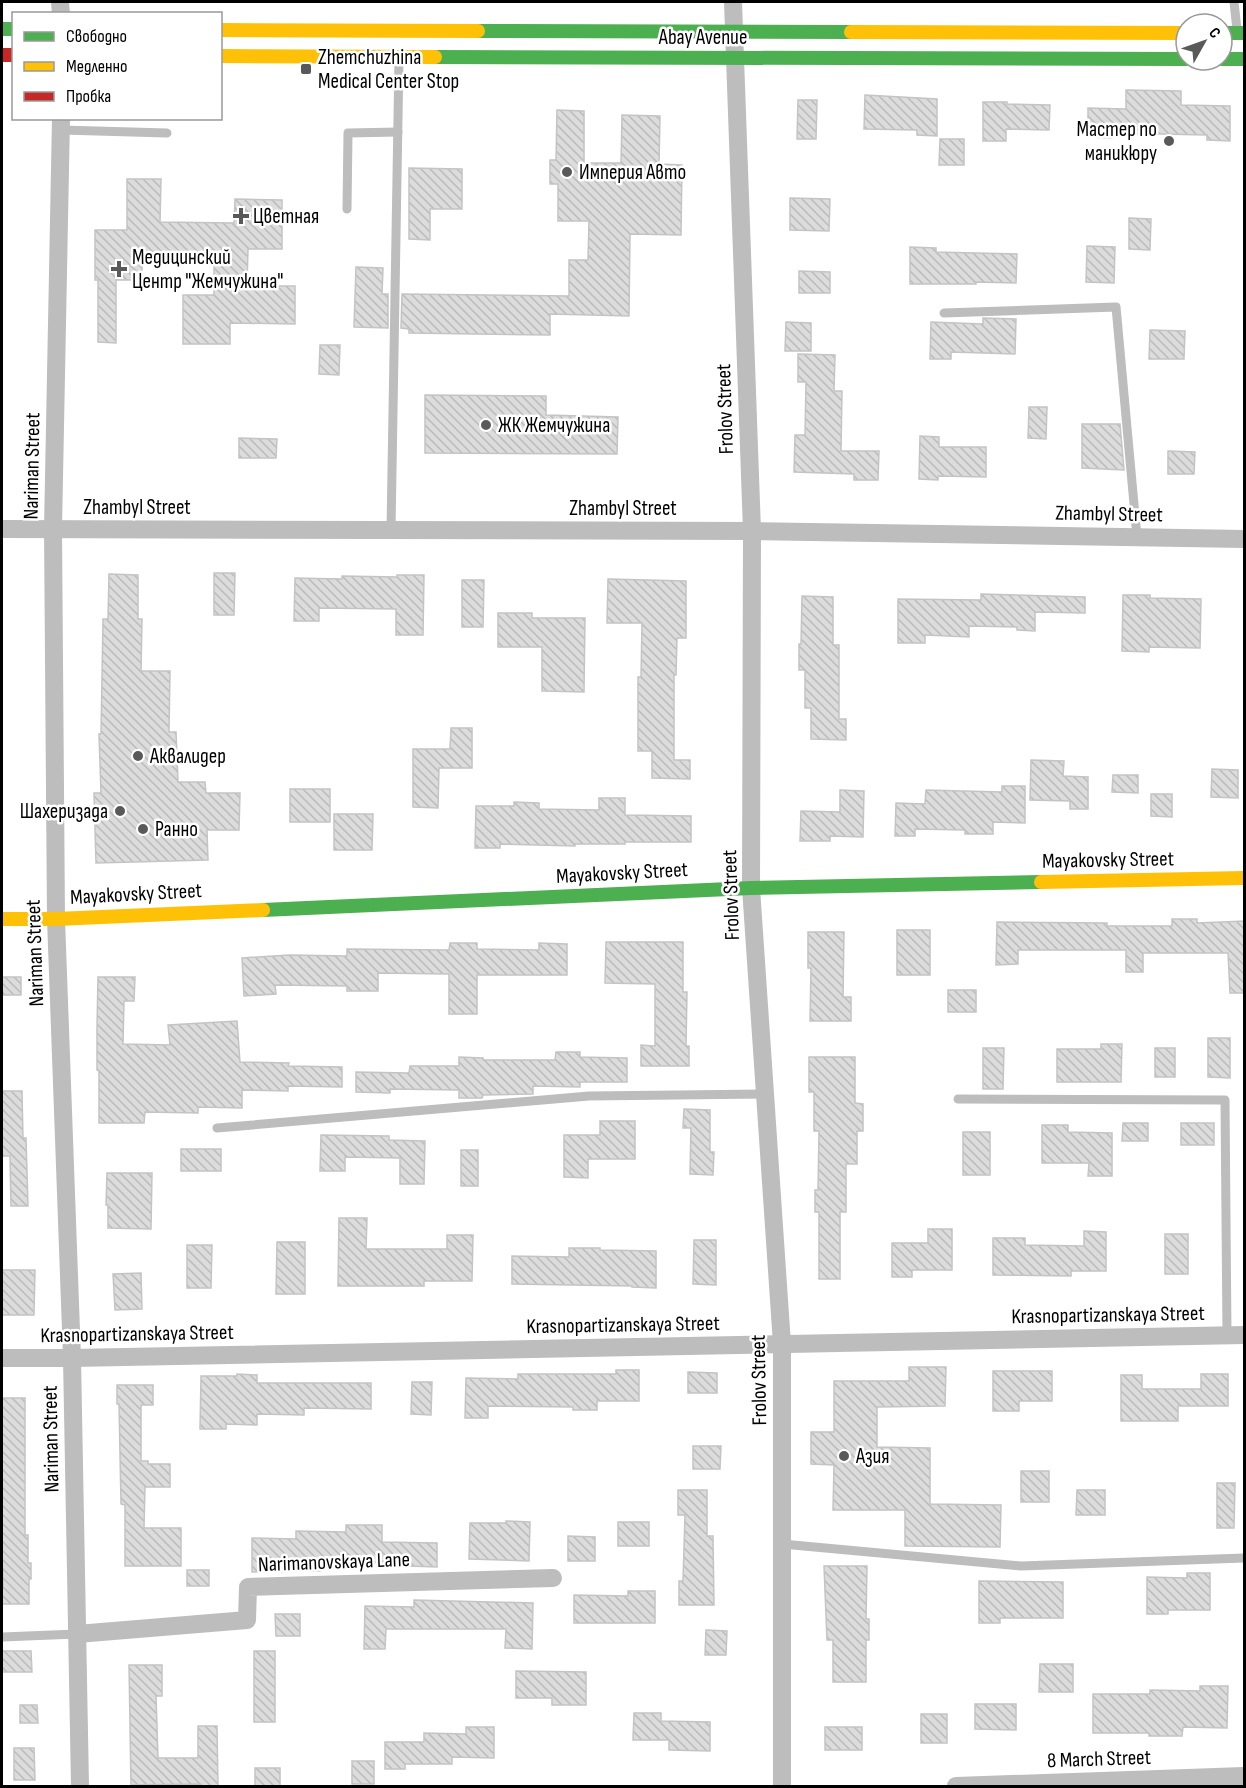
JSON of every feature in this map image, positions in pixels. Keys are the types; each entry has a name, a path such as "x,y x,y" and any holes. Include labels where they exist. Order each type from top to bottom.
{"main road":[{"name":"Abay Avenue","path":"222,30 1174,33"},
{"name":"Abay Avenue","path":"222,56 1174,59"},
{"name":"Mayakovsky Street","path":"2,919 56,919 751,888 1245,878"}],"street":[{"name":"Frolov Street","path":"733,2 752,531 751,888 782,1344 782,1786"},
{"name":"Nariman Street","path":"61,124 53,530 56,919 72,1358 80,1786"},
{"name":"Zhambyl Street","path":"2,529 752,531 1245,539"},
{"name":"Krasnopartizanskaya Street","path":"2,1358 1236,1335"},
{"name":"Narimanovskaya Lane","path":"77,1634 247,1620 248,1587 553,1578"},
{"name":"8 March Street","path":"956,1786 1245,1776"}],"lane":[{"path":"1234,2 1241,33"},
{"path":"391,530 399,57"},
{"path":"61,124 167,132"},
{"path":"347,209 348,133 398,132"},
{"path":"944,313 1116,307 1137,537"},
{"path":"218,1128 589,1096 765,1094"},
{"path":"958,1099 1225,1100 1236,1335"},
{"path":"782,1544 1022,1566 1245,1558"},
{"path":"2,1637 77,1634"}],"building":[{"path":"1126,90 1181,91 1181,105 1230,106 1230,141 1207,140 1207,135 1112,133 1112,138 1088,137 1088,108 1126,109"},
{"path":"865,95 937,99 937,136 917,135 917,130 864,129"},
{"path":"798,100 817,100 816,139 797,139"},
{"path":"983,102 1050,105 1049,130 1006,129 1006,141 983,141"},
{"path":"557,110 584,111 584,163 621,163 622,115 660,116 659,164 682,165 681,235 630,234 629,316 550,314 550,335 409,333 409,329 401,328 402,294 569,296 569,260 588,260 589,221 558,221 558,184 550,184 550,160 556,160"},
{"path":"940,139 964,139 964,165 939,165"},
{"path":"409,168 462,169 462,209 430,209 430,240 409,239"},
{"name":"Медицинский Центр \"Жемчужина\"","path":"127,179 161,179 160,222 234,223 235,199 282,200 282,249 248,249 247,286 295,286 295,324 230,323 230,344 183,344 183,295 214,295 214,259 142,258 142,280 116,280 116,343 98,342 95,230 127,230"},
{"path":"790,198 830,199 829,231 790,230"},
{"path":"1129,218 1151,219 1150,250 1129,249"},
{"path":"1087,246 1115,247 1114,283 1086,282"},
{"path":"910,247 936,248 936,252 1017,254 1016,283 910,284"},
{"path":"356,267 383,268 382,294 388,294 388,328 354,327"},
{"path":"799,271 830,272 830,293 799,293"},
{"path":"983,318 1016,319 1015,354 951,352 951,359 930,359 931,322 983,324"},
{"path":"786,322 811,323 811,351 785,351"},
{"path":"1150,330 1185,331 1184,359 1149,359"},
{"path":"320,345 340,345 339,375 319,374"},
{"path":"798,354 835,355 834,391 842,391 841,451 879,451 878,480 854,480 854,474 794,472 795,435 805,435 806,382 798,382"},
{"name":"ЖК Жемчужина","path":"425,395 546,396 546,415 618,417 617,454 425,453"},
{"path":"1029,407 1047,407 1046,439 1028,438"},
{"path":"1082,424 1120,424 1124,470 1082,468"},
{"path":"920,436 939,437 939,447 986,447 986,477 938,476 938,480 919,479"},
{"path":"239,438 277,439 276,458 239,458"},
{"path":"1168,451 1195,452 1194,474 1168,474"},
{"path":"214,573 235,573 234,615 214,615"},
{"path":"109,574 138,575 138,619 142,619 141,671 170,671 169,732 176,732 178,782 205,782 206,793 240,793 239,830 207,830 208,860 96,863 94,793 101,793 99,734 101,734 103,619 108,619"},
{"path":"397,575 424,575 423,635 396,635 396,609 319,608 319,621 294,621 295,578 342,579 342,576 397,577"},
{"path":"608,579 686,581 686,638 677,638 676,675 674,675 674,760 690,760 690,779 652,778 652,751 638,751 638,677 641,677 642,623 607,623"},
{"path":"462,580 484,580 483,627 462,627"},
{"path":"981,594 1085,597 1085,613 1035,612 1035,631 1017,630 1017,627 969,626 969,637 925,635 925,643 898,643 898,599 981,600"},
{"path":"1123,595 1201,599 1200,648 1149,647 1149,652 1122,651"},
{"path":"802,596 833,597 833,645 839,645 839,719 846,719 846,740 811,739 811,708 805,708 805,670 799,670"},
{"path":"498,613 532,613 532,618 585,618 584,692 542,691 542,647 498,647"},
{"path":"451,728 472,728 472,768 439,768 438,808 413,807 413,749 450,749"},
{"path":"1031,760 1064,761 1063,776 1088,777 1088,809 1070,809 1070,801 1030,800"},
{"path":"1212,769 1238,770 1238,798 1211,797"},
{"path":"1113,775 1138,775 1138,793 1112,792"},
{"path":"1002,786 1025,786 1025,823 993,822 993,834 965,834 965,830 915,829 915,836 895,836 896,803 925,804 926,790 1002,792"},
{"path":"290,789 330,789 330,822 290,822"},
{"path":"840,790 864,791 863,837 830,836 830,841 800,841 801,811 840,812"},
{"path":"1151,794 1172,794 1172,817 1151,816"},
{"path":"599,798 625,798 625,815 691,816 691,842 625,842 625,844 575,844 575,846 500,844 500,848 475,848 476,806 514,806 514,802 539,803 539,809 599,810"},
{"path":"334,814 373,814 372,850 334,850"},
{"path":"1172,919 1197,919 1197,923 1245,921 1245,993 1230,993 1228,953 1143,953 1143,972 1126,972 1126,950 1018,950 1018,964 996,965 997,922 1172,926"},
{"path":"897,930 930,930 930,975 897,975"},
{"path":"808,932 844,932 843,997 851,997 851,1021 810,1021 811,968 808,968"},
{"path":"606,942 683,942 683,992 687,992 686,1046 689,1046 689,1066 641,1066 641,1045 655,1046 655,984 605,983"},
{"path":"450,943 477,943 477,949 539,950 539,943 567,944 567,975 477,975 477,1014 449,1014 449,974 378,973 378,991 347,991 347,986 275,985 276,994 244,996 242,958 289,955 347,956 347,949 449,950"},
{"path":"2,977 21,977 21,995 2,995"},
{"path":"98,977 135,977 134,1001 124,1001 123,1044 170,1045 168,1025 237,1021 240,1062 342,1067 342,1087 288,1086 288,1091 242,1090 242,1108 198,1107 198,1113 145,1112 144,1123 99,1123"},
{"path":"948,990 976,990 976,1012 948,1012"},
{"path":"1208,1038 1230,1038 1230,1078 1208,1077"},
{"path":"1101,1044 1122,1044 1121,1082 1057,1082 1057,1049 1101,1049"},
{"path":"983,1048 1004,1048 1003,1089 983,1089"},
{"path":"1155,1048 1175,1048 1175,1077 1155,1077"},
{"path":"556,1052 580,1052 580,1057 627,1058 627,1082 580,1082 580,1087 533,1086 533,1094 483,1095 482,1098 459,1098 459,1090 390,1089 390,1093 356,1092 356,1072 409,1073 410,1066 459,1066 459,1057 483,1058 483,1060 555,1060"},
{"path":"809,1057 855,1057 855,1103 863,1104 863,1131 857,1131 857,1164 846,1164 846,1212 840,1212 840,1279 819,1279 819,1212 815,1212 815,1190 818,1190 819,1131 814,1131 814,1092 809,1092"},
{"path":"2,1091 22,1091 28,1206 11,1206 10,1156 2,1156"},
{"path":"684,1109 710,1110 710,1152 714,1152 713,1175 690,1174 691,1128 683,1128"},
{"path":"600,1121 635,1121 635,1159 588,1159 588,1178 564,1177 564,1135 600,1135"},
{"path":"1123,1123 1148,1123 1148,1141 1122,1141"},
{"path":"1181,1123 1214,1123 1214,1145 1181,1145"},
{"path":"1042,1125 1068,1125 1068,1132 1112,1133 1112,1176 1088,1176 1089,1163 1042,1163"},
{"path":"963,1132 990,1132 990,1175 963,1175"},
{"path":"321,1135 389,1136 389,1140 425,1141 424,1184 400,1184 400,1158 345,1157 345,1171 320,1171"},
{"path":"181,1149 221,1149 221,1171 181,1171"},
{"path":"461,1150 478,1150 478,1186 461,1186"},
{"path":"107,1173 152,1173 151,1229 108,1228"},
{"path":"339,1218 367,1218 366,1249 447,1249 447,1235 473,1235 472,1281 424,1281 424,1286 338,1286"},
{"path":"928,1229 952,1229 952,1270 912,1270 912,1277 892,1277 892,1243 928,1243"},
{"path":"1084,1231 1106,1232 1106,1271 1071,1271 1071,1276 993,1275 993,1238 1025,1238 1025,1245 1084,1246"},
{"path":"1165,1234 1188,1234 1188,1274 1165,1274"},
{"path":"694,1240 716,1240 716,1285 693,1284"},
{"path":"277,1242 305,1242 305,1294 276,1294"},
{"path":"187,1245 212,1245 211,1288 187,1288"},
{"path":"569,1248 656,1251 656,1288 512,1284 512,1256 569,1257"},
{"path":"2,1270 35,1270 34,1315 2,1315"},
{"path":"141,1273 142,1309 115,1310 113,1274"},
{"name":"Азия","path":"909,1367 946,1367 945,1406 877,1407 877,1447 930,1448 930,1504 1001,1505 1000,1547 905,1546 905,1510 833,1510 834,1465 811,1464 811,1432 834,1432 834,1381 909,1381"},
{"path":"616,1370 639,1370 639,1401 597,1401 597,1410 573,1410 573,1407 488,1406 488,1418 465,1418 466,1378 518,1379 518,1374 616,1374"},
{"path":"993,1371 1052,1371 1052,1401 1019,1401 1019,1411 993,1411"},
{"path":"688,1372 717,1373 717,1393 688,1393"},
{"path":"237,1374 257,1375 257,1383 371,1383 371,1409 304,1408 304,1415 257,1414 257,1425 226,1424 226,1429 200,1429 201,1376 237,1376"},
{"path":"1201,1374 1228,1374 1228,1406 1178,1406 1178,1421 1121,1421 1121,1375 1142,1375 1142,1389 1201,1389"},
{"path":"412,1382 432,1382 431,1415 411,1414"},
{"path":"117,1385 153,1385 153,1405 141,1405 141,1461 148,1461 148,1464 170,1464 170,1487 145,1487 144,1528 181,1528 181,1566 125,1566 125,1505 121,1504"},
{"path":"2,1398 25,1398 25,1535 28,1535 28,1563 31,1563 29,1604 2,1604"},
{"path":"693,1446 721,1446 720,1469 693,1469"},
{"path":"1021,1471 1049,1471 1049,1502 1021,1502"},
{"path":"1217,1483 1235,1483 1234,1528 1217,1528"},
{"path":"678,1490 707,1490 707,1536 713,1536 714,1605 679,1605 679,1581 683,1581 685,1515 678,1515"},
{"path":"1077,1490 1105,1490 1105,1515 1076,1515"},
{"path":"506,1521 530,1522 529,1561 469,1559 470,1523 506,1523"},
{"path":"618,1522 649,1522 649,1546 618,1546"},
{"path":"346,1525 382,1525 382,1542 437,1543 437,1567 409,1566 409,1563 321,1562 321,1571 252,1572 252,1538 296,1539 296,1531 346,1532"},
{"path":"568,1536 595,1537 595,1561 568,1561"},
{"path":"824,1566 867,1566 866,1619 869,1619 869,1640 866,1640 866,1682 833,1682 833,1640 827,1640"},
{"path":"187,1570 209,1570 209,1586 187,1586"},
{"path":"1187,1573 1210,1573 1210,1610 1168,1610 1168,1614 1147,1614 1147,1577 1187,1578"},
{"path":"979,1581 1063,1582 1063,1618 1000,1618 1000,1623 979,1623"},
{"path":"628,1591 655,1591 655,1623 574,1623 574,1595 628,1596"},
{"path":"414,1600 533,1603 532,1649 505,1648 506,1629 386,1629 385,1649 364,1649 365,1606 414,1607"},
{"path":"275,1614 300,1614 300,1636 276,1636"},
{"path":"706,1630 727,1631 726,1655 705,1655"},
{"path":"2,1651 31,1651 32,1672 2,1672"},
{"path":"254,1651 275,1651 275,1722 254,1722"},
{"path":"1040,1664 1073,1664 1073,1692 1039,1692"},
{"path":"129,1665 162,1665 162,1696 156,1696 158,1758 198,1758 198,1726 217,1726 218,1786 131,1785"},
{"path":"516,1671 586,1672 586,1705 552,1705 552,1698 516,1698"},
{"path":"1200,1686 1228,1686 1227,1728 1183,1727 1182,1736 1149,1736 1149,1733 1093,1733 1093,1694 1150,1694 1150,1690 1200,1691"},
{"path":"975,1704 1016,1704 1016,1730 975,1729"},
{"path":"20,1705 37,1705 38,1723 20,1723"},
{"path":"634,1713 661,1713 661,1721 710,1722 710,1751 669,1750 669,1740 633,1740"},
{"path":"921,1714 947,1714 947,1743 921,1743"},
{"path":"466,1727 494,1727 494,1758 452,1757 452,1764 405,1764 405,1769 385,1769 385,1742 424,1742 424,1733 466,1734"},
{"path":"825,1727 862,1727 862,1750 825,1750"},
{"path":"14,1748 34,1748 35,1780 14,1780"},
{"path":"352,1761 374,1761 374,1784 352,1784"},
{"path":"255,1768 280,1768 280,1786 255,1786"}],"traffic: fast":[{"path":"2,29 12,29"},
{"path":"478,31 851,32"},
{"path":"1234,33 1244,33"},
{"path":"435,57 1174,59"},
{"path":"1234,59 1244,59"},
{"path":"263,910 751,888 1041,882"}],"traffic: slow":[{"path":"222,30 478,31"},
{"path":"851,32 1174,33"},
{"path":"222,56 435,57"},
{"path":"1041,882 1244,878"},
{"path":"2,919 56,919 263,910"}],"traffic: jam":[{"path":"2,55 12,55"}],"place":[{"name":"Zhemchuzhina Medical Center Stop","path":"306,69"},
{"name":"Мастер по маникюру","path":"1169,141"},
{"name":"Империя Авто","path":"567,172"},
{"name":"Цветная","path":"241,216"},
{"name":"Медицинский Центр \"Жемчужина\"","path":"119,269"},
{"name":"ЖК Жемчужина","path":"486,425"},
{"name":"Аквалидер","path":"138,756"},
{"name":"Шахеризада","path":"120,811"},
{"name":"Ранно","path":"143,829"},
{"name":"Азия","path":"844,1456"}]}
